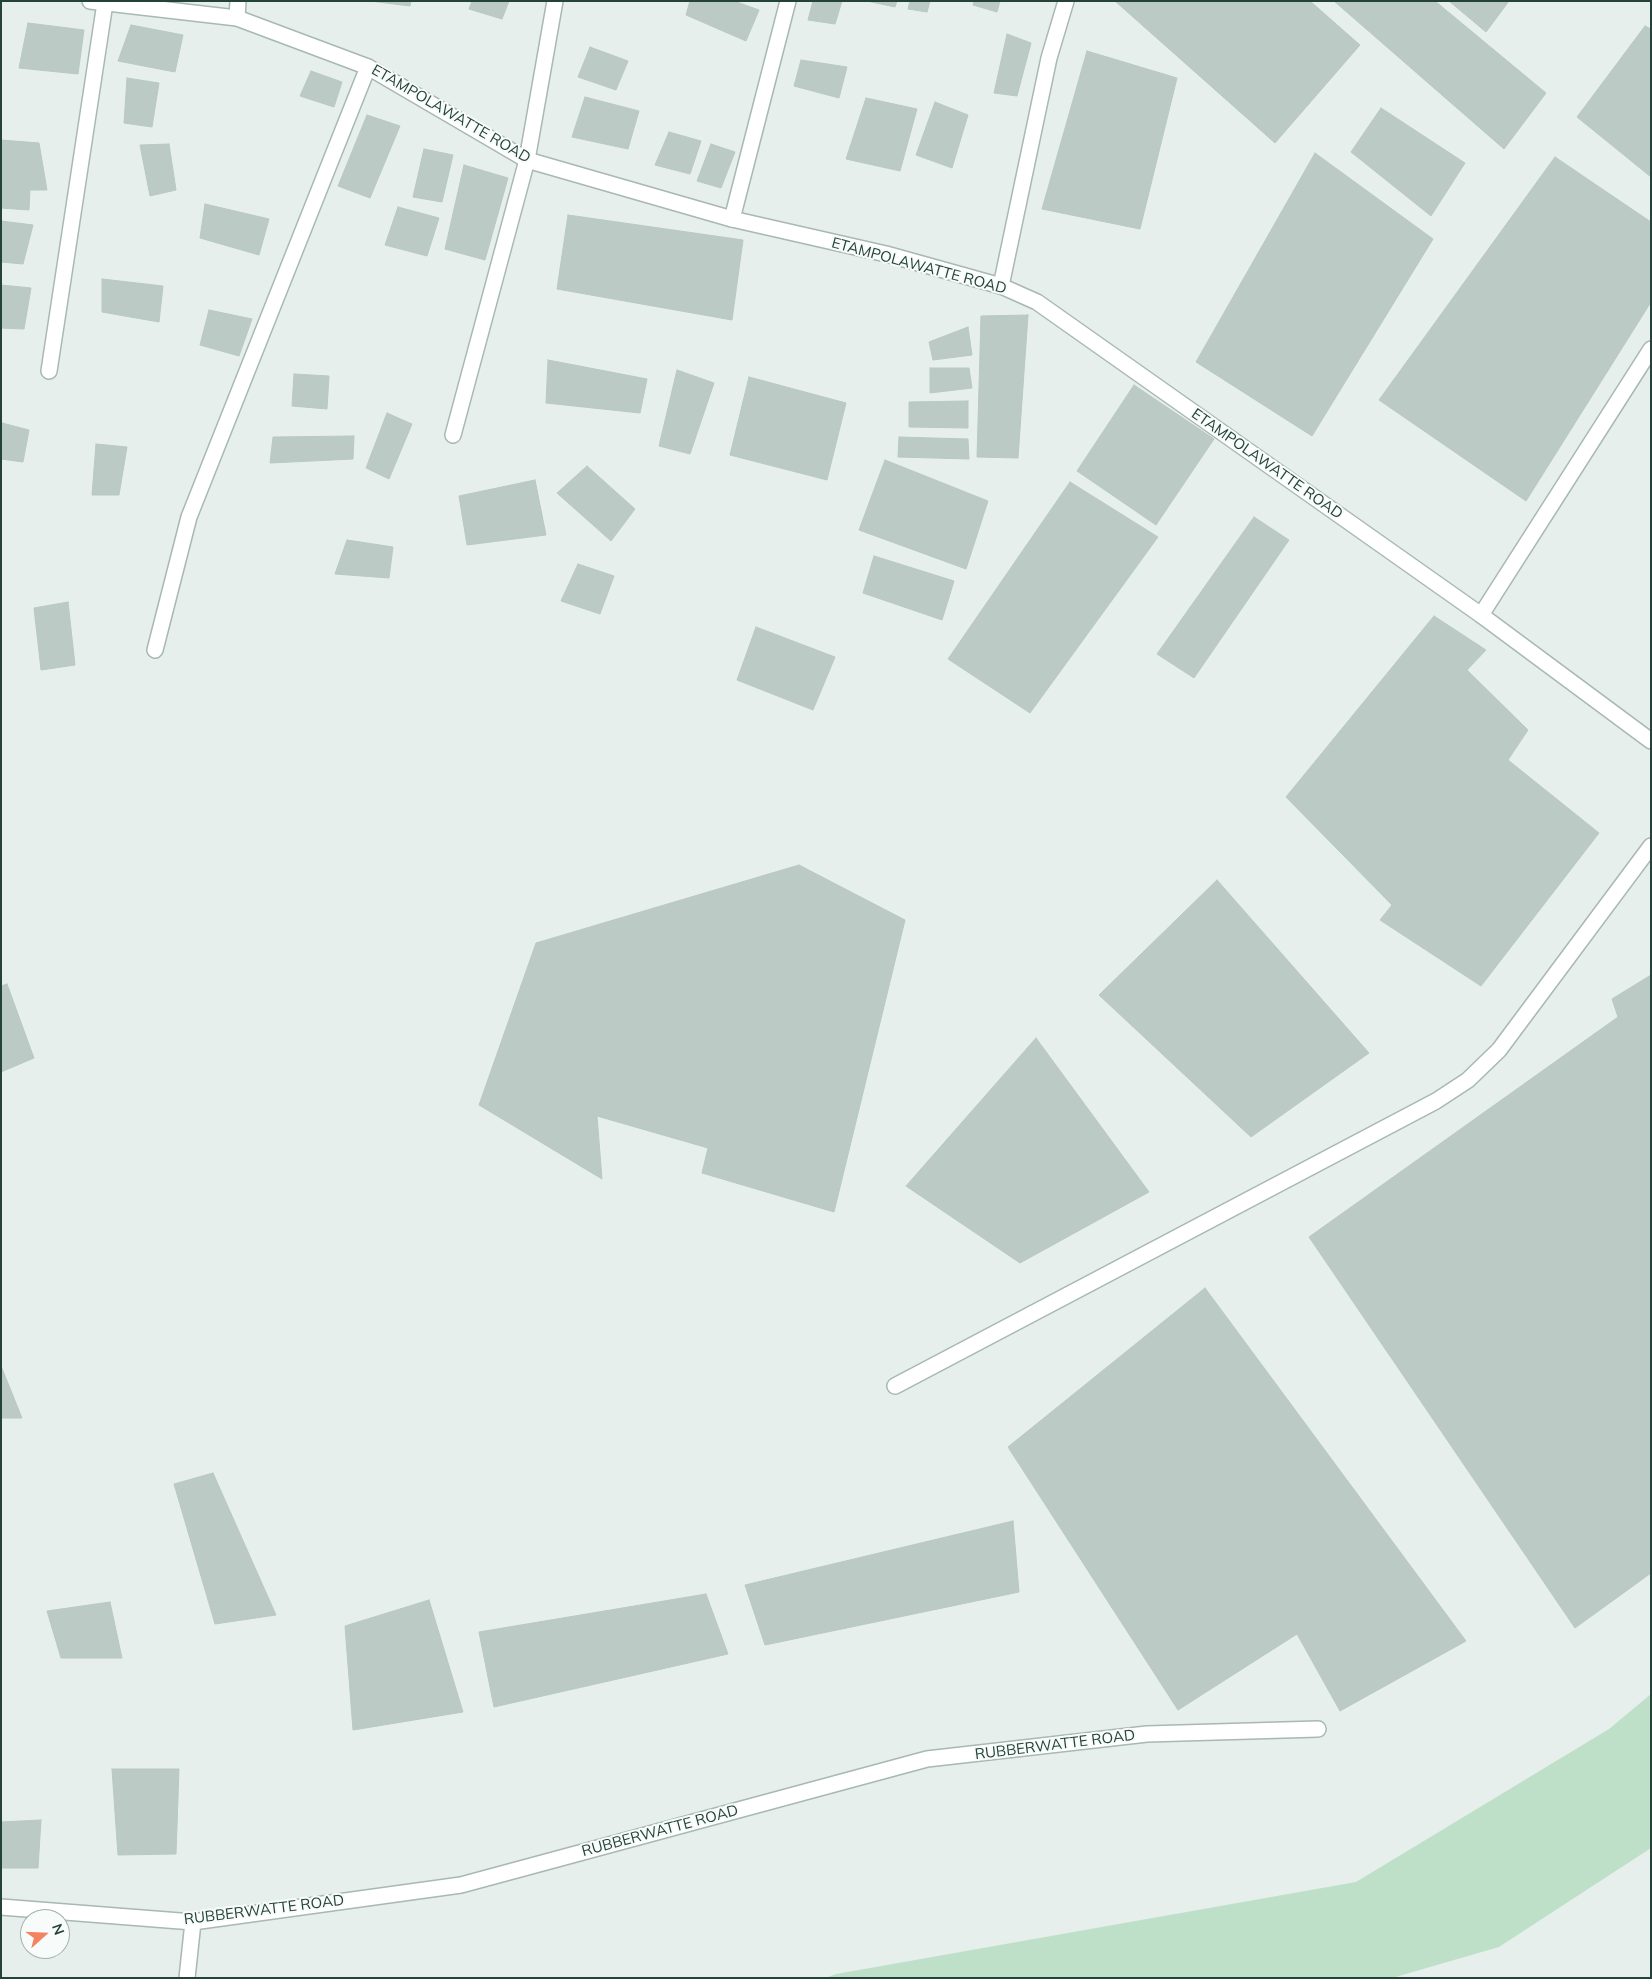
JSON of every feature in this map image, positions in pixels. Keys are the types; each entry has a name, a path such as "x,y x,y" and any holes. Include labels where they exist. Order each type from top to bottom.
{"street":[{"path":"237,18 238,1"},
{"path":"453,436 527,160 555,1"},
{"path":"732,219 788,1"},
{"path":"1001,286 1049,58 1066,1"},
{"path":"50,371 97,2"},
{"name":"ETAMPOLAWATTE ROAD","path":"97,2 237,18 368,67 527,160 732,219 886,254 1001,286 1037,302 1481,615 1651,741"},
{"path":"155,650 189,517 368,67"},
{"path":"1481,615 1651,349"},
{"path":"895,1386 1436,1101 1468,1080 1499,1050 1651,846"},
{"name":"RUBBERWATTE ROAD","path":"1,1907 193,1922 461,1885 927,1760 1147,1734 1318,1729"},
{"path":"187,1978 193,1922"}],"green space":[{"path":"1651,1694 1651,1848 1499,1947 1392,1978 825,1978 836,1974 1356,1882 1609,1729"}],"building":[{"path":"370,1 411,1 410,6"},
{"path":"472,1 509,1 502,19 469,9"},
{"path":"690,1 734,1 759,10 746,41 686,15"},
{"path":"813,1 842,1 835,24 808,20"},
{"path":"867,1 897,1 895,7"},
{"path":"910,1 930,1 927,12 908,9"},
{"path":"974,1 1000,1 997,12 973,5"},
{"path":"1115,1 1310,1 1360,45 1275,143"},
{"path":"1334,1 1435,1 1546,93 1504,149"},
{"path":"1449,1 1509,1 1486,32"},
{"path":"28,23 84,30 78,74 19,68"},
{"path":"131,25 183,35 175,72 118,61"},
{"path":"1645,26 1651,29 1651,177 1577,117"},
{"path":"1007,34 1031,43 1017,96 994,93"},
{"path":"590,47 628,61 616,90 578,77"},
{"path":"1087,51 1177,78 1140,229 1042,209"},
{"path":"801,60 847,67 839,98 794,86"},
{"path":"311,71 342,82 334,107 300,96"},
{"path":"127,78 159,83 152,127 124,123"},
{"path":"585,97 639,111 628,149 572,137"},
{"path":"866,98 917,109 900,171 846,159"},
{"path":"935,102 968,115 952,168 916,155"},
{"path":"1381,108 1465,163 1431,216 1351,152"},
{"path":"367,115 400,126 370,198 338,186"},
{"path":"669,132 701,141 690,174 655,165"},
{"path":"1,140 39,143 47,190 30,190 29,210 1,208"},
{"path":"169,144 176,190 150,196 140,145"},
{"path":"711,144 735,152 721,188 697,181"},
{"path":"424,149 453,155 442,202 413,197"},
{"path":"1315,153 1433,239 1312,436 1196,362"},
{"path":"1555,157 1651,222 1651,302 1526,501 1379,400"},
{"path":"464,165 508,178 485,260 445,249"},
{"path":"205,204 269,219 259,255 200,238"},
{"path":"398,207 439,218 427,256 385,245"},
{"path":"568,215 743,240 732,320 557,289"},
{"path":"1,221 33,225 23,264 1,262"},
{"path":"102,279 163,286 159,322 102,312"},
{"path":"1,285 31,288 24,329 1,328"},
{"path":"209,310 252,319 239,356 200,345"},
{"path":"1028,315 1018,458 977,457 981,316"},
{"path":"968,327 972,355 933,360 929,342"},
{"path":"548,360 647,379 640,413 546,403"},
{"path":"930,368 969,368 972,388 930,393"},
{"path":"677,370 714,383 690,454 659,446"},
{"path":"294,374 329,376 327,409 292,406"},
{"path":"749,377 846,403 827,480 730,455"},
{"path":"1134,385 1214,439 1156,525 1077,471"},
{"path":"968,401 968,428 909,427 909,402"},
{"path":"387,413 412,424 389,479 366,468"},
{"path":"2,423 29,430 23,462 1,459"},
{"path":"354,436 353,459 270,463 273,437"},
{"path":"899,437 968,439 969,459 898,457"},
{"path":"96,444 127,447 119,495 92,495"},
{"path":"885,460 988,501 966,569 859,530"},
{"path":"587,466 635,509 611,541 557,493"},
{"path":"535,480 546,535 467,545 459,496"},
{"path":"1070,482 1158,537 1030,713 948,659"},
{"path":"1254,517 1289,540 1194,678 1157,654"},
{"path":"347,540 393,547 389,578 335,574"},
{"path":"874,556 954,581 942,620 863,593"},
{"path":"578,564 614,576 600,614 561,601"},
{"path":"68,602 75,665 41,670 34,608"},
{"path":"1434,616 1486,650 1467,670 1528,730 1508,760 1599,833 1481,986 1380,920 1392,905 1286,797"},
{"path":"756,627 835,657 813,710 737,680"},
{"path":"799,865 905,920 834,1212 702,1173 708,1148 597,1116 602,1179 479,1105 536,943"},
{"path":"1217,880 1369,1053 1251,1137 1099,995"},
{"path":"1651,975 1651,1573 1575,1628 1309,1237 1618,1017 1612,999"},
{"path":"7,984 34,1058 1,1072 1,986"},
{"path":"1036,1038 1149,1192 1020,1263 906,1186"},
{"path":"1205,1288 1466,1641 1340,1711 1297,1634 1178,1710 1008,1447"},
{"path":"1,1366 22,1418 1,1418"},
{"path":"213,1473 276,1615 215,1624 174,1484"},
{"path":"1013,1521 1019,1592 765,1645 745,1585"},
{"path":"706,1594 728,1654 494,1707 479,1632"},
{"path":"429,1600 463,1712 353,1730 345,1626"},
{"path":"110,1602 122,1658 61,1658 47,1611"},
{"path":"112,1769 179,1769 176,1854 118,1855"},
{"path":"41,1820 38,1868 1,1868 1,1822"}]}
